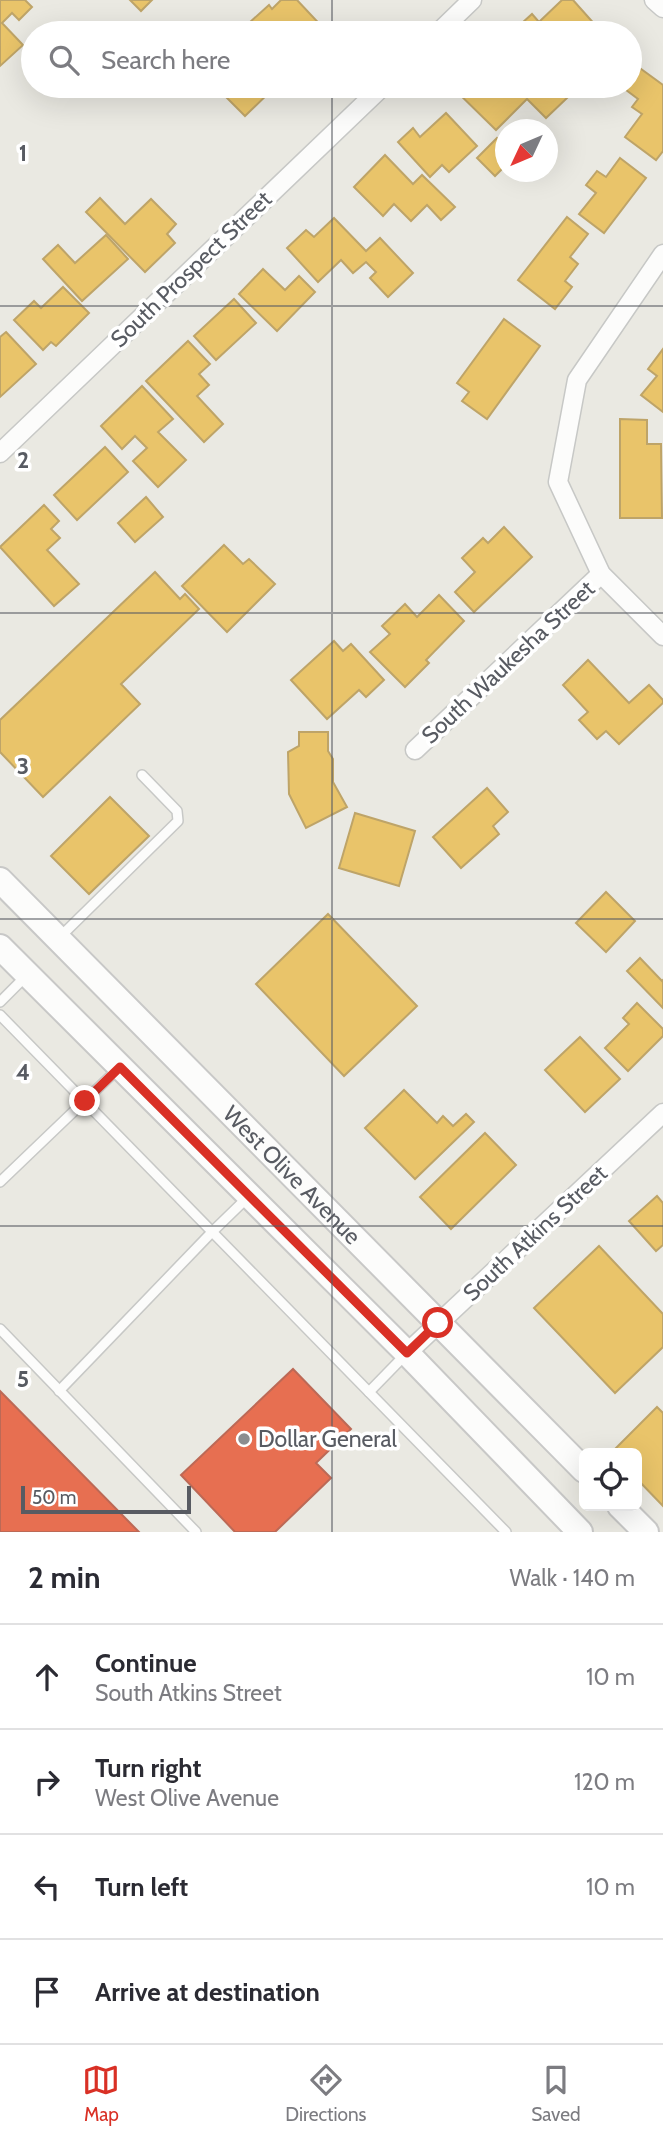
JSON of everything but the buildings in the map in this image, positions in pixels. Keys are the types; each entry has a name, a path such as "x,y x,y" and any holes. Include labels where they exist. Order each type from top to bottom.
{"main road":[{"name":"West Olive Avenue","path":"0,880 579,1465"},
{"name":"West Olive Avenue","path":"0,947 407,1353 578,1531"},
{"path":"625,1511 646,1532"}],"street":[{"path":"450,21 472,0"},
{"path":"654,0 663,8"},
{"name":"South Prospect Street","path":"0,453 370,98"},
{"path":"663,254 577,380 558,482 601,574 663,636"},
{"name":"South Waukesha Street","path":"415,750 601,574"},
{"name":"South Atkins Street","path":"407,1353 663,1114"}],"lane":[{"path":"58,939 178,821 177,811 142,775"},
{"path":"0,1002 27,975"},
{"path":"0,1015 506,1532"},
{"path":"0,1182 120,1067"},
{"path":"59,1391 249,1196"},
{"path":"0,1329 196,1532"},
{"path":"369,1392 407,1353"}],"place":[{"name":"Dollar General","path":"244,1439"}],"route":[{"path":"85,1101 120,1067 407,1353 438,1323"}]}
